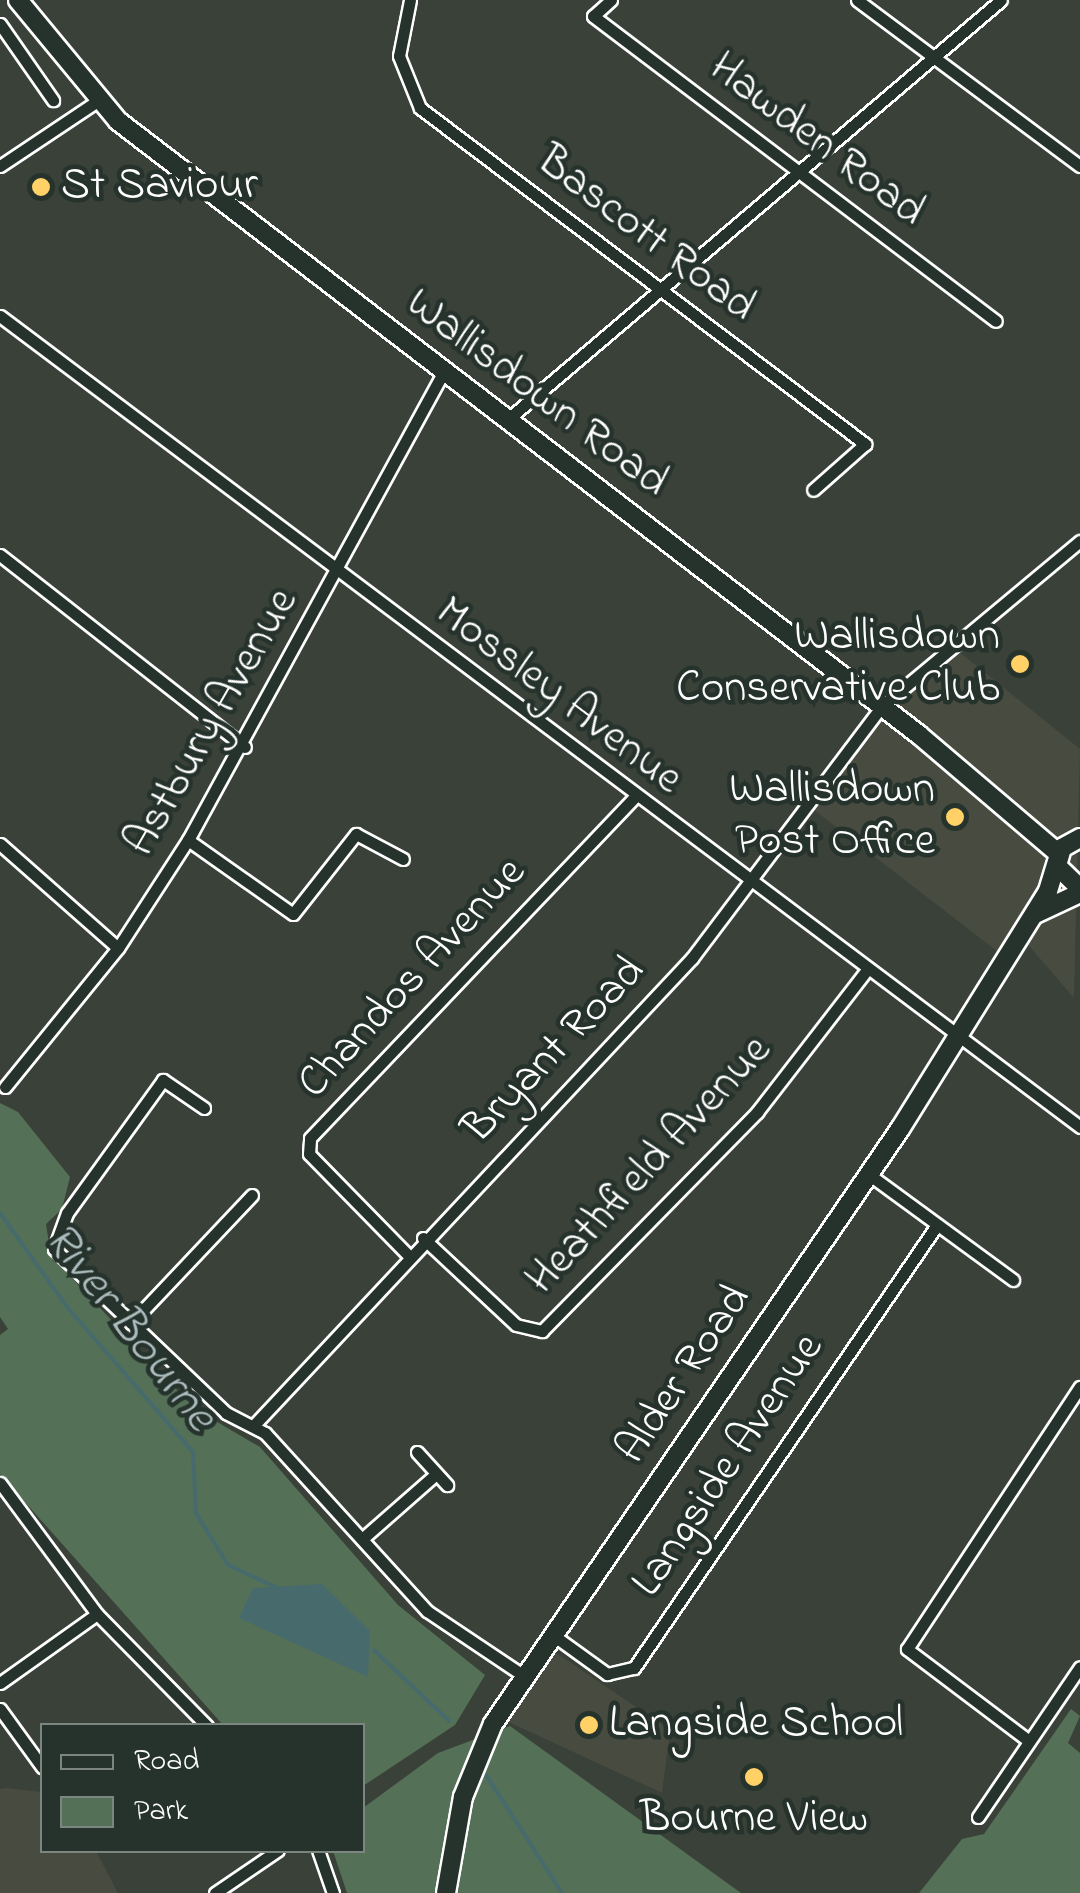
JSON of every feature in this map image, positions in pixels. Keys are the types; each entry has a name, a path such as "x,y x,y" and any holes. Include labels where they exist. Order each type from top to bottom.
{"main road":[{"name":"Wallisdown Road","path":"18,0 96,102 1067,848 1062,879 1080,890"},
{"name":"Alder Road","path":"446,1893 463,1796 524,1676 958,1039 1067,848"},
{"path":"1030,917 1080,890"}],"street":[{"name":"Bascott Road","path":"410,0 399,56 420,108 865,444 813,490"},
{"name":"Hawden Road","path":"611,0 593,16 996,321"},
{"path":"857,0 1080,166"},
{"path":"508,420 1000,0"},
{"path":"0,24 53,100"},
{"path":"0,166 96,102"},
{"name":"Mossley Avenue","path":"0,316 634,798 1080,1127"},
{"name":"Astbury Avenue","path":"5,1087 118,948 188,840 245,747 339,576 444,371"},
{"name":"Bryant Road","path":"255,1424 423,1238 676,977 882,706 1080,541"},
{"path":"0,554 245,747"},
{"name":"Chandos Avenue","path":"408,1255 309,1154 310,1138 634,798"},
{"path":"188,840 293,914 338,851 363,834 402,859"},
{"path":"0,844 118,948"},
{"name":"Heathfield Avenue","path":"423,1238 516,1325 542,1331 756,1112 866,971"},
{"path":"204,1108 164,1080 54,1234 54,1249 226,1412 255,1424 427,1611 524,1676"},
{"path":"868,1173 1013,1280"},
{"path":"131,1323 252,1195"},
{"name":"Langside Avenue","path":"554,1634 607,1674 634,1668 938,1225"},
{"path":"1029,1742 907,1649 1080,1387"},
{"path":"417,1452 447,1485"},
{"path":"362,1539 436,1474"},
{"path":"0,1483 97,1614 204,1723"},
{"path":"0,1683 97,1614"},
{"path":"978,1817 1080,1667"},
{"path":"0,1709 40,1763"},
{"path":"215,1893 274,1853"},
{"path":"319,1853 333,1893"}],"shaded area":[{"path":"953,647 1080,749 1074,998 1018,933 1002,955 809,806 882,706"},
{"name":"Langside School","path":"549,1648 670,1730 662,1793 504,1720"},
{"path":"0,1789 40,1792 40,1853 97,1853 118,1893 0,1893"}],"green space":[{"path":"0,1103 18,1112 70,1177 62,1209 46,1224 51,1256 195,1409 260,1447 398,1605 485,1675 455,1725 365,1785 365,1723 221,1723 0,1474 0,1335 8,1329 0,1317"},
{"path":"1071,1709 1080,1716 1068,1743 1080,1753 1080,1893 919,1893 962,1839 984,1834"},
{"path":"510,1726 741,1893 347,1893 334,1853 365,1853 365,1807 438,1753"}],"water":[{"path":"322,1584 370,1631 368,1677 239,1618 253,1588"}],"waterway":[{"name":"River Bourne","path":"0,1213 67,1307 193,1452 196,1513 228,1565 278,1588"},
{"name":"River Bourne","path":"374,1650 449,1721"},
{"name":"River Bourne","path":"486,1775 562,1893"}],"place":[{"name":"St Saviour","path":"41,187"},
{"name":"Wallisdown Conservative Club","path":"1020,664"},
{"name":"Wallisdown Post Office","path":"955,817"},
{"name":"Langside School","path":"589,1725"},
{"name":"Bourne View","path":"754,1777"}]}
